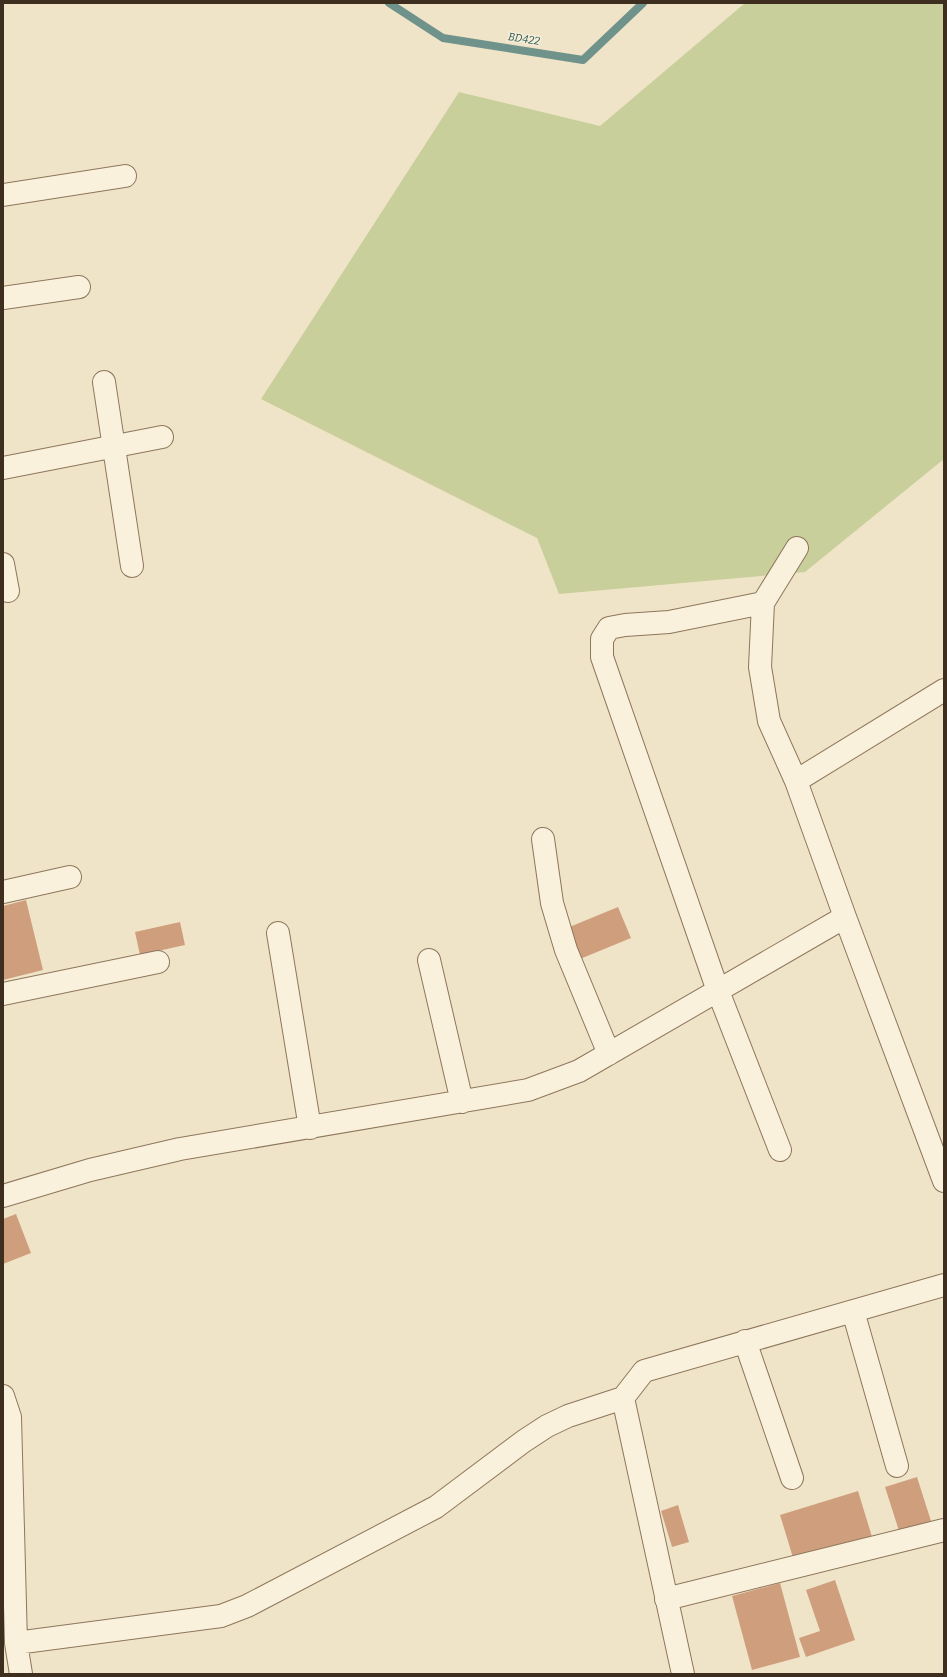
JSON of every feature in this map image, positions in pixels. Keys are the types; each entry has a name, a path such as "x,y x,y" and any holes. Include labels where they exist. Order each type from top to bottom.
{"street":[{"path":"3,195 125,176"},
{"path":"3,298 79,287"},
{"path":"104,382 132,566"},
{"path":"3,468 162,438"},
{"path":"797,548 763,603 760,667 769,722 796,781 845,917 944,1180"},
{"path":"3,564 8,590"},
{"path":"763,603 669,622 625,625 609,628 602,639 602,657 718,991 780,1150"},
{"path":"796,781 944,690"},
{"path":"543,838 552,903 566,950 609,1054"},
{"path":"3,892 70,877"},
{"path":"3,1196 90,1170 180,1149 528,1090 579,1071 845,917"},
{"path":"278,933 310,1128"},
{"path":"429,960 462,1102"},
{"path":"3,994 158,962"},
{"path":"16,1643 221,1616 247,1606 436,1507 524,1441 547,1426 568,1416 623,1398 644,1371 944,1285"},
{"path":"853,1311 897,1466"},
{"path":"745,1341 792,1478"},
{"path":"3,1396 10,1417 16,1643 21,1674"},
{"path":"623,1398 683,1674"},
{"path":"666,1599 944,1530"}],"green space":[{"path":"745,3 944,3 944,459 805,572 559,594 537,538 261,399 459,92 600,126"}],"building":[{"path":"26,900 43,970 3,980 3,906"},
{"path":"618,907 631,938 580,959 567,928"},
{"path":"180,922 185,945 140,955 135,932"},
{"path":"16,1214 31,1253 3,1264 3,1219"},
{"path":"917,1477 931,1521 899,1531 885,1487"},
{"path":"858,1491 873,1540 795,1564 780,1515"},
{"path":"678,1505 689,1542 672,1547 661,1511"},
{"path":"835,1580 855,1640 806,1657 799,1638 820,1631 806,1590"},
{"path":"780,1583 800,1657 752,1670 732,1596"}],"waterway":[{"name":"BD422","path":"389,3 443,38 583,60 643,3"}]}
